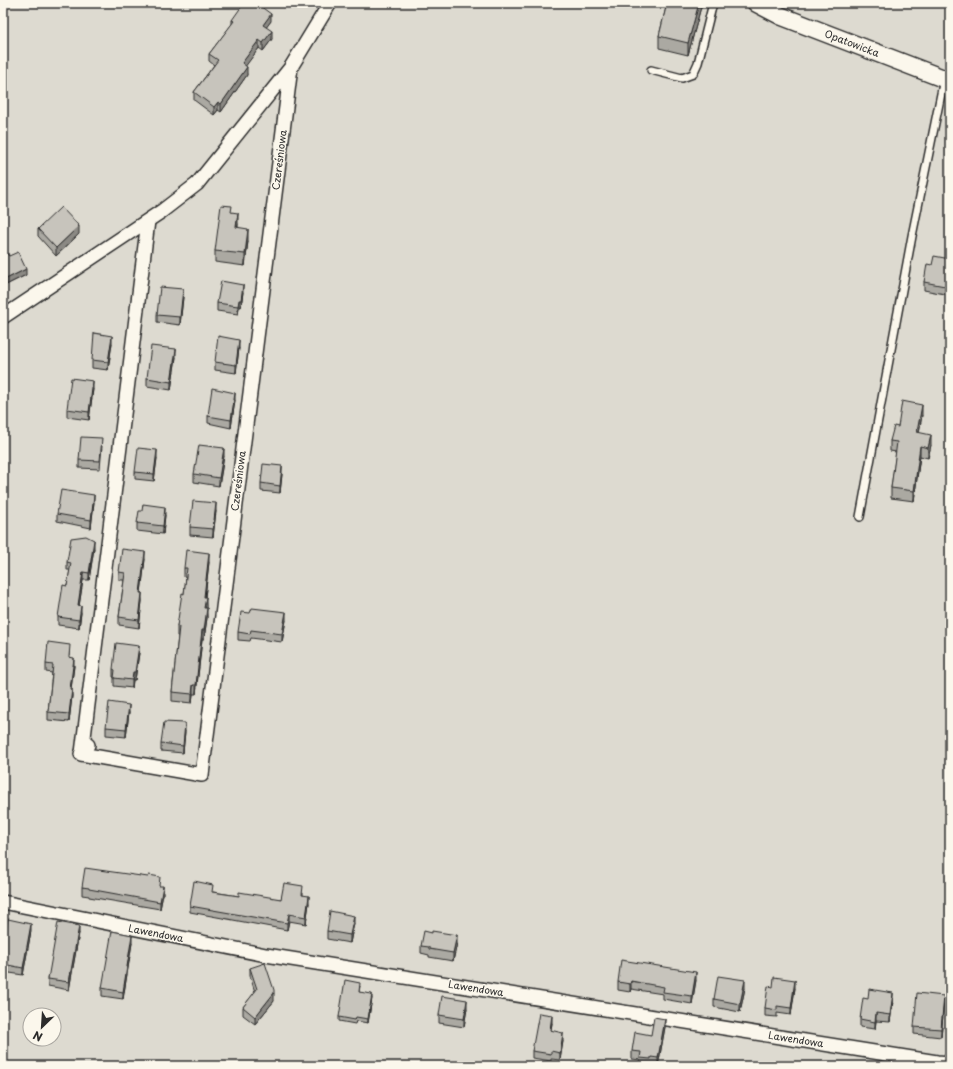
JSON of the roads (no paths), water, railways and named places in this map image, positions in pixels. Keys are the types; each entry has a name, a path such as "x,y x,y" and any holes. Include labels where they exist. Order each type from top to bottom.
{"street":[{"name":"Czereśniowa","path":"3,317 148,221 197,184 291,67 330,3"},
{"name":"Opatowicka","path":"756,3 781,16 947,80"},
{"name":"Czereśniowa","path":"148,221 85,749 202,775 291,67"},
{"name":"Lawendowa","path":"3,902 266,954 950,1063"}],"lane":[{"path":"651,70 682,78 693,74 698,63 713,3"},
{"path":"860,517 912,236 947,80"}]}
